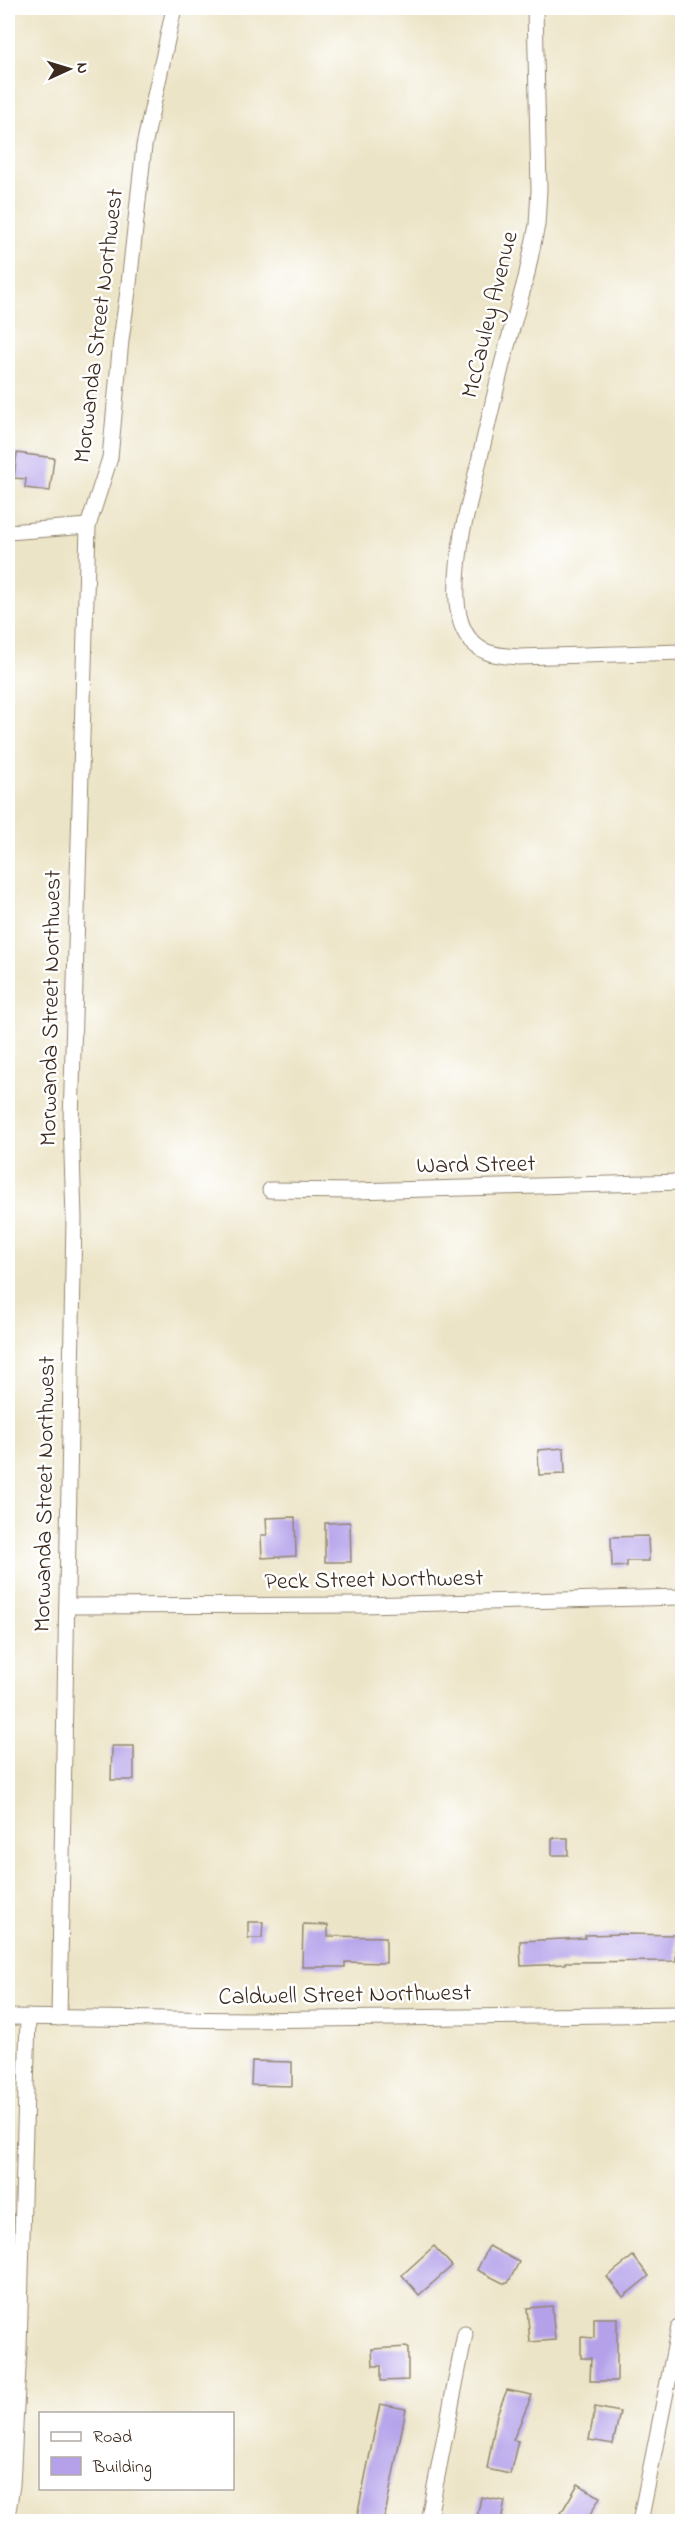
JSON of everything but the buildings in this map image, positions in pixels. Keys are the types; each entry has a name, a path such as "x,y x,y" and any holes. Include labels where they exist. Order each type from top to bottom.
{"street":[{"name":"Morwanda Street Northwest","path":"59,2018 74,1218 70,1122 88,526 110,458 121,340 144,146 174,8"},
{"name":"McCauley Avenue","path":"535,8 539,190 537,225 462,533 458,609 464,630 476,646 485,652 507,656 682,652"},
{"path":"8,532 88,526"},
{"name":"Ward Street","path":"270,1190 355,1191 682,1182"},
{"name":"Peck Street Northwest","path":"67,1606 362,1605 682,1597"},
{"name":"Caldwell Street Northwest","path":"8,2017 248,2020 682,2014"},
{"path":"8,2511 12,2485 19,2348 28,2017"},
{"path":"640,2522 679,2326"},
{"path":"428,2522 465,2334"}]}
